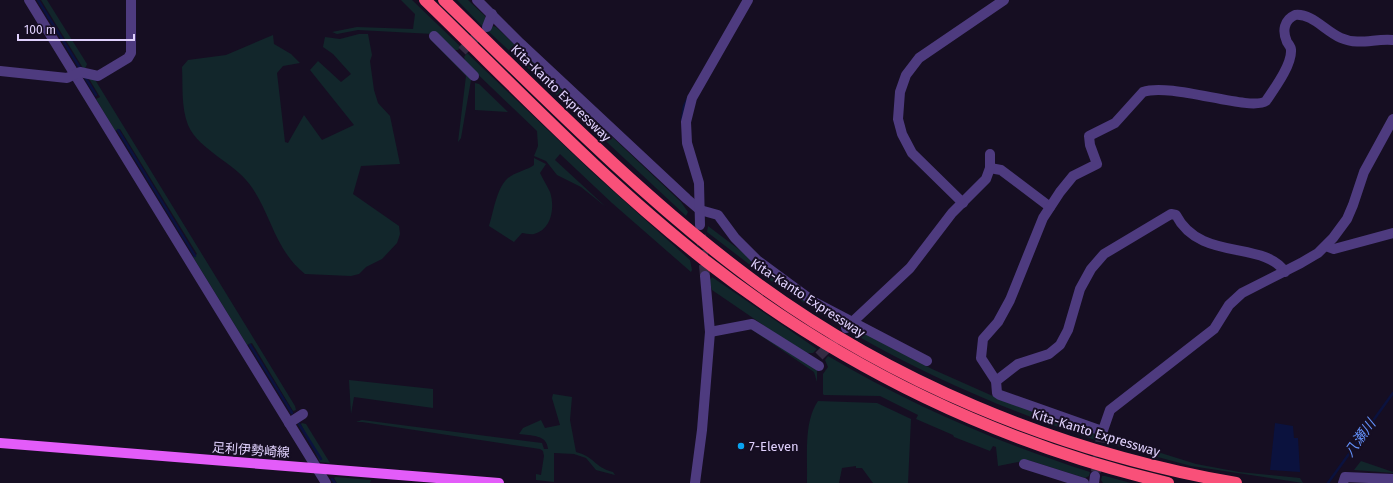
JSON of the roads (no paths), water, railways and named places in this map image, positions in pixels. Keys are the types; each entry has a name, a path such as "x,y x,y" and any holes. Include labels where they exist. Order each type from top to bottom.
{"highway":[{"path":"425,0 635,202 704,260 794,325 871,370 984,425 1065,454 1168,483"},
{"name":"Kita-Kanto Expressway","path":"444,0 599,150 666,212 740,270 813,321 919,380 988,412 1091,449 1142,463 1236,483"}],"main road":[{"name":"足利伊勢崎線","path":"0,443 499,483"}],"street":[{"path":"29,0 326,483"},
{"path":"0,71 69,78 80,72 102,75 128,58 131,53 131,0"},
{"path":"477,0 520,43 700,210 718,215 748,252 814,302 850,326 927,361"},
{"path":"700,225 699,183 687,143 686,122 688,109 692,98 748,0"},
{"path":"963,203 912,153 902,134 898,119 900,92 906,75 923,54 1004,0"},
{"path":"486,27 492,14"},
{"path":"1393,40 1358,42 1349,41 1331,33 1306,15 1295,15 1286,23 1284,28 1287,41 1292,48 1291,55 1266,101 1254,105 1210,96 1158,90 1143,92 1115,123 1089,136 1090,145 1097,164 1073,176 1050,207 1043,218 1027,254 1010,300 998,322 985,335 981,345 981,358 996,381 997,392 1000,395 1101,434 1110,410 1214,330 1230,305 1242,293 1285,272 1318,253 1326,246 1346,219 1353,206 1364,172 1393,119"},
{"path":"434,36 459,54 474,76"},
{"path":"850,326 910,268 942,226 986,179 990,168 990,154"},
{"path":"990,168 1001,170 1050,207"},
{"path":"996,381 1018,364 1055,350 1060,345 1068,330 1080,290 1098,261 1104,254 1171,214 1176,215 1185,230 1191,234 1222,248 1258,255 1279,266 1285,272"},
{"path":"1326,246 1334,249 1393,233"},
{"path":"695,483 702,430 710,332 705,276"},
{"path":"710,332 752,324 817,361"},
{"path":"289,423 303,414"},
{"path":"1024,464 1084,483"},
{"path":"1343,483 1345,477 1393,479"}],"waterway":[{"path":"38,0 80,68"},
{"path":"85,77 96,95"},
{"path":"682,120 684,106 688,98"},
{"path":"118,130 195,256"},
{"path":"250,345 292,413"},
{"name":"八瀬川","path":"1328,483 1393,393"},
{"path":"299,424 321,459"},
{"path":"332,479 335,483"}],"tunnel":[{"path":"462,51 475,38"},
{"path":"701,235 705,276"},
{"path":"819,356 835,340"},
{"path":"1096,472 1101,436"}],"place":[{"name":"7-Eleven","path":"741,446"}]}
